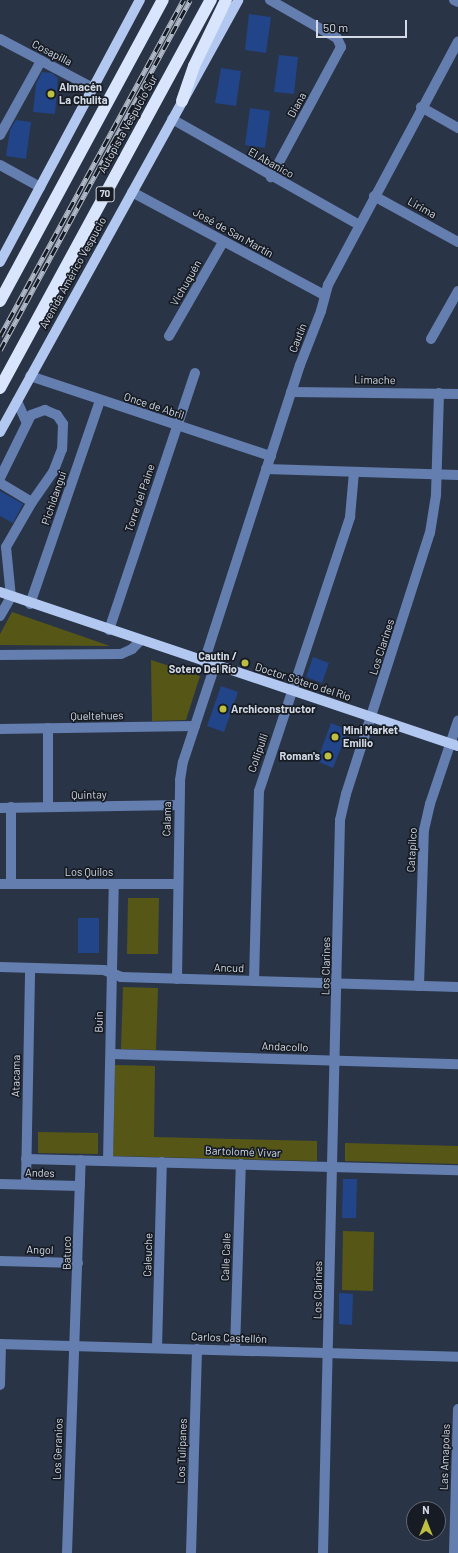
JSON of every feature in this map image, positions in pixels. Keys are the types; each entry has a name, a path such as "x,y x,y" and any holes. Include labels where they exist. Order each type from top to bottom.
{"highway":[{"path":"0,301 163,0"},
{"name":"Autopista Vespucio Sur","path":"0,388 211,0"},
{"path":"182,101 194,66 226,0"}],"main road":[{"path":"0,262 140,0"},
{"name":"Avenida Américo Vespucio","path":"0,432 238,0"},
{"name":"Doctor Sótero del Río","path":"0,592 30,604 454,744"}],"street":[{"name":"Diana","path":"270,0 337,38 341,43 340,51 271,177"},
{"path":"454,0 458,2"},
{"name":"Cosapilla","path":"0,39 93,88"},
{"name":"Cautín","path":"204,662 291,392 322,310 324,295 359,224 458,42"},
{"path":"0,135 41,61"},
{"path":"421,108 458,128"},
{"name":"El Abanico","path":"172,119 271,177 359,224"},
{"path":"0,165 40,187"},
{"name":"José de San Martín","path":"132,192 324,295"},
{"name":"Lirima","path":"374,196 458,242"},
{"name":"Vichuquén","path":"169,336 224,242"},
{"path":"431,339 458,291"},
{"name":"Torre del Paine","path":"108,630 195,373"},
{"name":"Once de Abril","path":"30,376 100,401 271,456"},
{"name":"Limache","path":"291,392 458,394"},
{"name":"Los Clarines","path":"323,1553 341,811 430,533 437,474 439,394"},
{"path":"17,401 27,423"},
{"name":"Pichidangui","path":"30,604 100,401"},
{"path":"0,478 27,423 36,412 48,411 60,419 64,430 63,444 56,466 3,546 11,596 0,616"},
{"path":"266,469 458,475"},
{"name":"Collipulli","path":"254,981 258,799 350,517 354,472"},
{"path":"0,483 32,502"},
{"path":"0,655 121,654 132,649 140,640"},
{"name":"Calama","path":"178,979 180,772 215,665"},
{"name":"Catapilco","path":"419,986 424,830 430,804 454,744 458,721"},
{"name":"Queltehues","path":"0,729 195,726"},
{"path":"48,728 48,807"},
{"name":"Quintay","path":"0,808 179,805"},
{"path":"11,808 11,884"},
{"name":"Los Quilos","path":"0,884 178,884"},
{"name":"Buin","path":"108,1161 114,884"},
{"name":"Ancud","path":"0,967 104,970 121,977 458,987"},
{"name":"Atacama","path":"26,1184 30,968"},
{"name":"Andacollo","path":"110,1054 458,1064"},
{"name":"Bartolomé Vivar","path":"26,1159 458,1170"},
{"name":"Batuco","path":"73,1346 76,1337 81,1160"},
{"name":"Caleuche","path":"157,1348 162,1162"},
{"name":"Calle Calle","path":"236,1350 240,1164"},
{"name":"Andes","path":"0,1184 80,1186"},
{"name":"Angol","path":"0,1261 78,1263"},
{"path":"0,1385 1,1344"},
{"name":"Carlos Castellón","path":"1,1344 458,1357"},
{"name":"Los Geranios","path":"67,1553 73,1346"},
{"name":"Los Tulipanes","path":"191,1553 197,1349"},
{"name":"Las Amapolas","path":"454,1553 458,1409"}],"shaded area":[{"path":"12,612 110,646 0,645 0,634"},
{"path":"151,660 200,676 186,720 152,721"},
{"path":"128,898 159,898 158,954 127,954"},
{"path":"123,987 158,988 156,1050 121,1049"},
{"path":"115,1065 155,1066 154,1137 317,1141 317,1161 113,1156"},
{"path":"38,1132 98,1133 98,1154 38,1153"},
{"path":"345,1143 458,1146 458,1164 345,1161"},
{"path":"343,1231 374,1232 373,1291 342,1290"}],"building":[{"path":"249,14 271,17 266,53 245,50"},
{"path":"279,55 298,57 294,94 274,92"},
{"path":"221,68 241,71 236,106 215,103"},
{"path":"42,72 52,73 58,78 55,114 33,112 36,84"},
{"path":"250,108 270,111 265,148 245,145"},
{"path":"16,120 31,122 26,159 6,156 10,130"},
{"path":"0,491 23,504 13,523 0,516"},
{"path":"313,657 329,663 322,683 306,677"},
{"name":"Archiconstructor","path":"221,686 238,692 224,732 207,726"},
{"path":"331,723 348,730 333,768 317,761"},
{"path":"78,918 99,918 99,953 78,953"},
{"path":"343,1179 357,1179 356,1218 342,1218"},
{"path":"339,1293 353,1294 352,1325 339,1324"}],"railway":[{"path":"0,336 183,0"},
{"path":"0,350 190,0"}],"place":[{"name":"Almacén La Chulita","path":"51,94"},
{"name":"Cautin / Sotero Del Río","path":"245,663"},
{"name":"Archiconstructor","path":"223,709"},
{"name":"Mini Market Emilio","path":"335,737"},
{"name":"Roman's","path":"328,756"}]}
